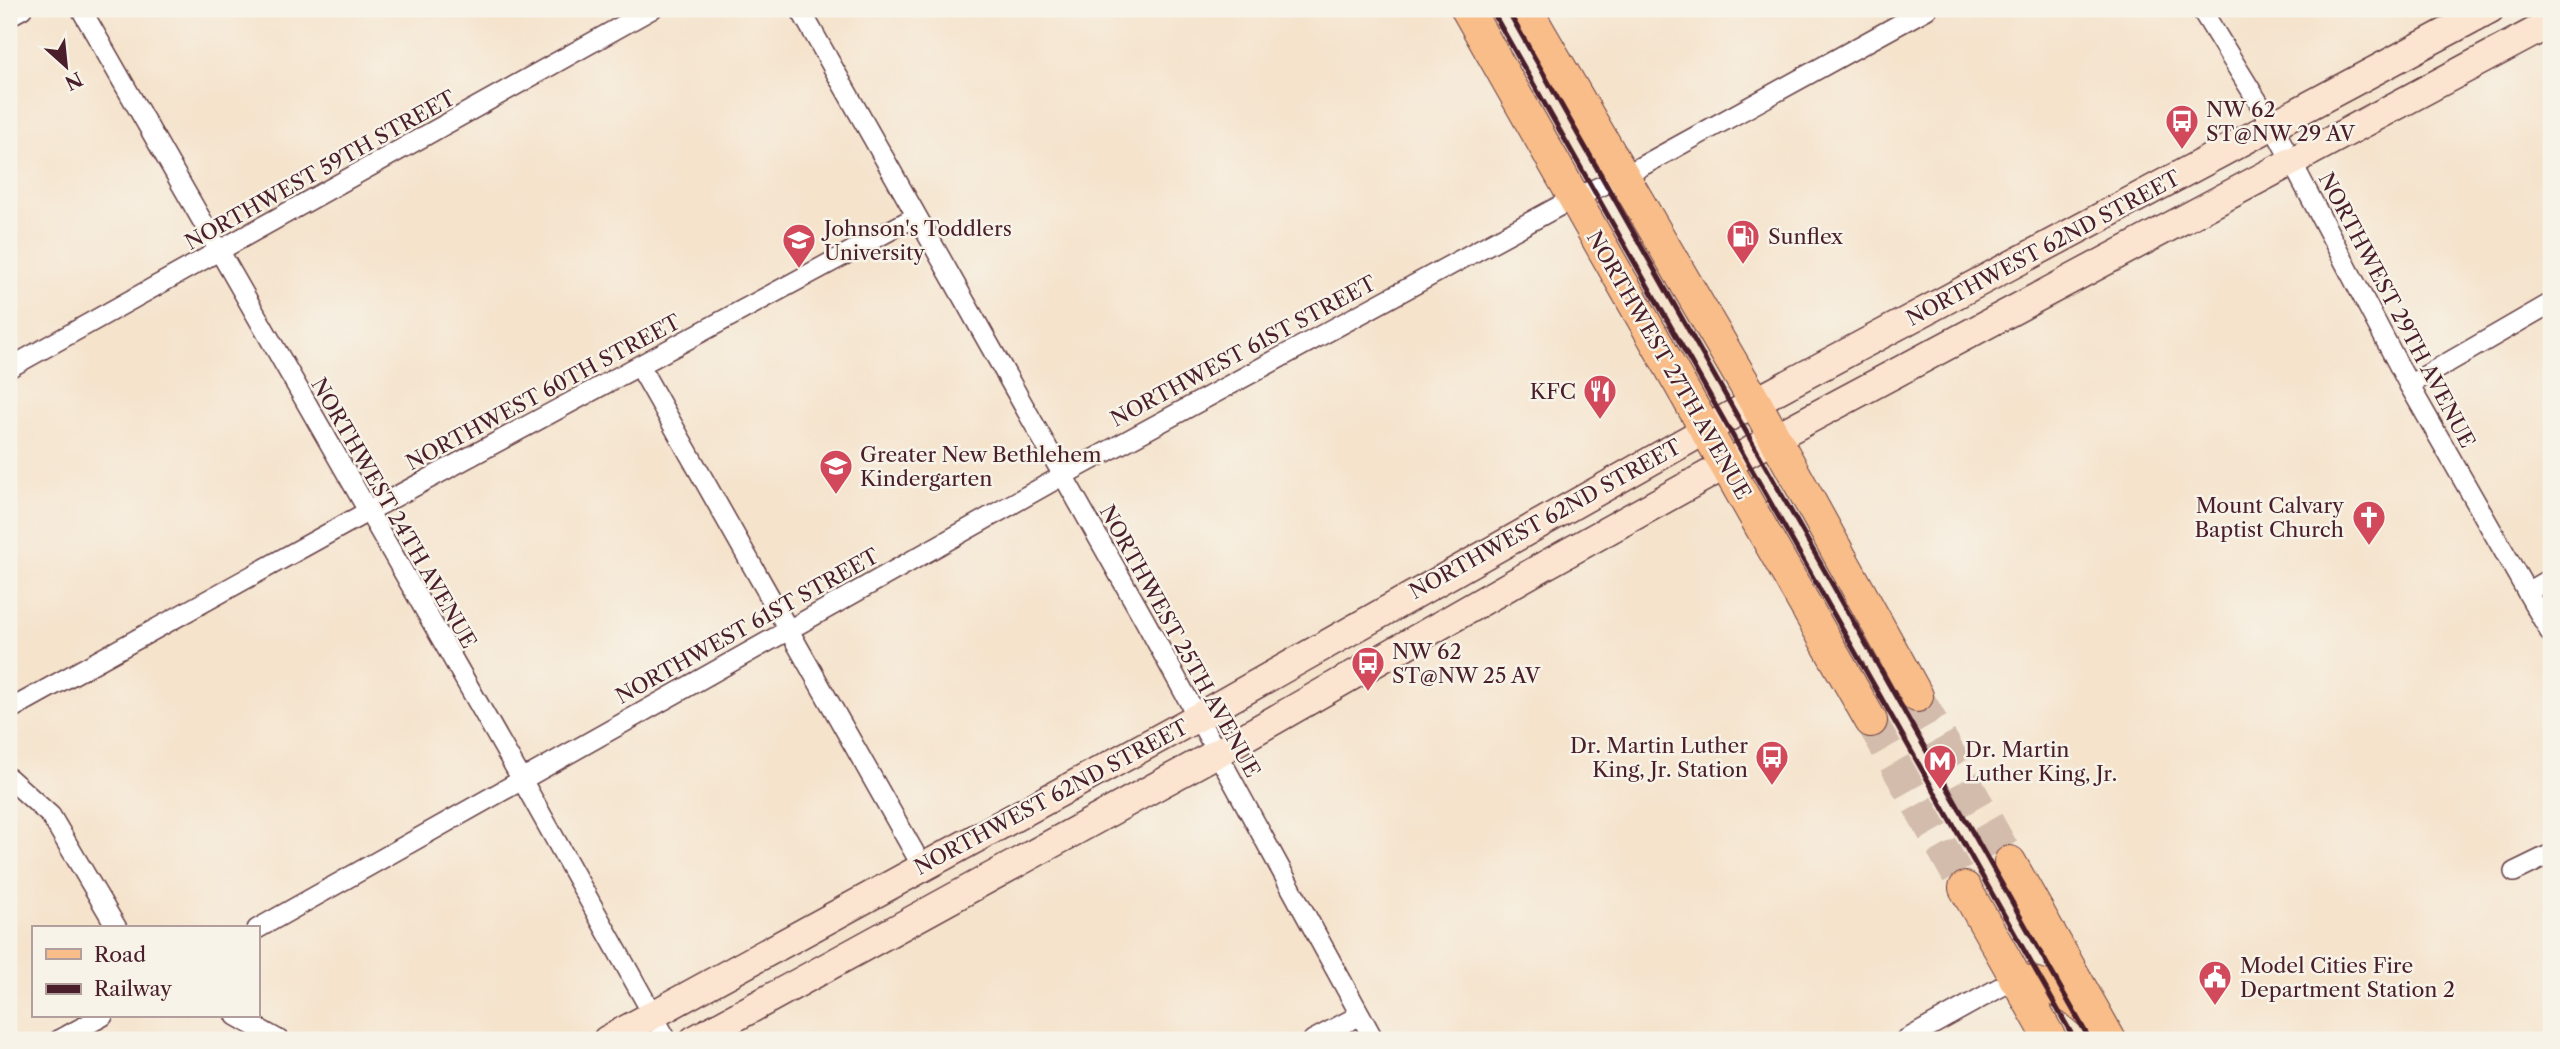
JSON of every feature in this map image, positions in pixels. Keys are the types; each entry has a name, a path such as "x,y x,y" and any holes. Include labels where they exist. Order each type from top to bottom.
{"main road":[{"name":"NORTHWEST 27TH AVENUE","path":"1468,9 1871,721"},
{"path":"1526,9 1755,402 1917,696"},
{"name":"NORTHWEST 62ND STREET","path":"607,1040 1198,718 1755,402 2490,9"},
{"name":"NORTHWEST 62ND STREET","path":"694,1040 1217,753 1774,439 2551,23"},
{"path":"2010,862 2104,1031"},
{"path":"1965,888 2051,1040"},
{"path":"2015,979 2071,995 2104,1031"}],"street":[{"path":"9,16 22,9"},
{"name":"NORTHWEST 24TH AVENUE","path":"81,9 521,778 667,1040"},
{"name":"NORTHWEST 59TH STREET","path":"9,368 652,9"},
{"name":"NORTHWEST 25TH AVENUE","path":"800,9 1198,718 1374,1040"},
{"name":"NORTHWEST 61ST STREET","path":"259,928 521,778 1062,476 1574,198 1622,177 1927,9"},
{"name":"NORTHWEST 29TH AVENUE","path":"2202,9 2273,126 2409,385 2551,634"},
{"name":"NORTHWEST 60TH STREET","path":"9,710 367,512 915,217"},
{"path":"2409,385 2551,303"},
{"path":"640,367 922,866"},
{"path":"2527,592 2551,578"},
{"path":"9,778 51,816 116,926"},
{"path":"2514,872 2551,854"},
{"path":"1905,1040 2015,979"},
{"path":"1313,1040 1360,1015"},
{"path":"59,1040 99,1018"},
{"path":"240,1018 279,1040"}],"tunnel":[{"path":"1917,696 2010,862"},
{"path":"1871,721 1965,888"}],"railway":[{"path":"1491,9 2075,1040"},
{"path":"1507,9 2090,1040"}],"place":[{"name":"NW 62 ST@NW 29 AV","path":"2182,151"},
{"name":"Sunflex","path":"1743,266"},
{"name":"Johnson's Toddlers University","path":"799,270"},
{"name":"KFC","path":"1600,421"},
{"name":"Greater New Bethlehem Kindergarten","path":"836,496"},
{"name":"Mount Calvary Baptist Church","path":"2369,547"},
{"name":"NW 62 ST@NW 25 AV","path":"1368,693"},
{"name":"Dr. Martin Luther King, Jr. Station","path":"1772,787"},
{"name":"Dr. Martin Luther King, Jr.","path":"1940,791"},
{"name":"Model Cities Fire Department Station 2","path":"2215,1007"}]}
